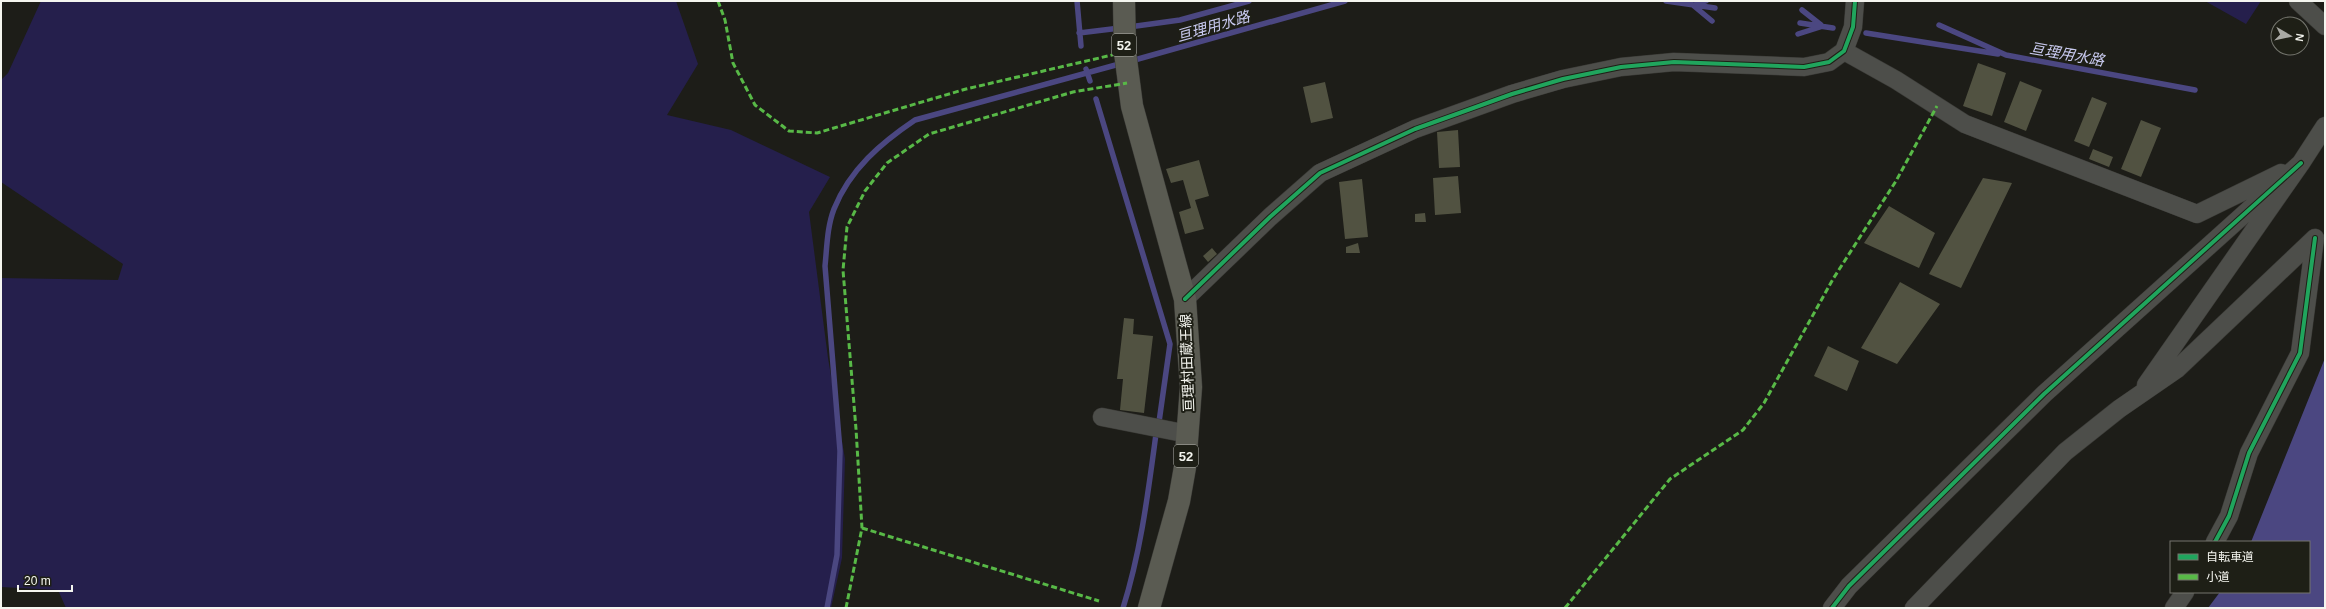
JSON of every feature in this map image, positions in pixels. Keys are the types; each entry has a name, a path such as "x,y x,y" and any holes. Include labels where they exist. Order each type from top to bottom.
{"main road":[{"name":"亘理村田蔵王線","path":"1123,5 1127,82 1184,299 1191,387 1188,434 1178,501 1150,608"}],"street":[{"path":"1184,299 1270,217 1320,174 1416,129 1458,112 1563,79 1621,67 1674,62 1804,67 1829,62 1844,51 1853,27 1855,1"},
{"path":"2298,1 2325,26"},
{"path":"1844,51 1896,80 1965,124 2197,214 2301,163"},
{"path":"2139,395 2301,163 2325,126"},
{"path":"1832,608 1849,586 2044,394 2301,163"},
{"path":"1914,608 2065,452 2139,395 2177,369 2315,238 2300,353 2249,453 2229,516 2216,541"},
{"path":"1102,417 1188,434"},
{"path":"2174,608 2184,593"}],"shaded area":[{"path":"41,1 676,1 698,64 667,115 731,130 830,177 809,212 828,358 845,459 842,558 831,608 66,608 58,590 1,587 1,278 118,280 123,264 1,182 1,80 8,73"},
{"path":"2205,1 2261,1 2246,24"},
{"path":"2325,358 2325,608 2208,608 2219,593 2310,593 2310,541 2251,541"}],"building":[{"path":"1978,63 2006,73 1992,116 1963,106"},
{"path":"2020,81 2042,90 2026,131 2004,122"},
{"path":"1325,82 1333,118 1311,123 1303,87"},
{"path":"2092,97 2107,103 2089,147 2074,141"},
{"path":"2141,120 2161,128 2141,177 2121,169"},
{"path":"1458,130 1460,167 1439,168 1437,132"},
{"path":"2093,149 2113,157 2109,167 2089,159"},
{"path":"1199,160 1209,196 1195,200 1204,229 1185,234 1179,212 1191,208 1183,180 1171,183 1166,169"},
{"path":"1458,176 1461,213 1435,215 1433,178"},
{"path":"1983,178 2012,183 1961,288 1929,274"},
{"path":"1362,179 1368,237 1345,239 1339,182"},
{"path":"1889,206 1935,233 1919,268 1864,243"},
{"path":"1425,213 1426,222 1415,222 1415,214"},
{"path":"1358,243 1360,253 1346,253 1346,247"},
{"path":"1212,248 1217,254 1208,262 1203,256"},
{"path":"1900,282 1940,304 1897,364 1861,348"},
{"path":"1124,318 1134,319 1133,334 1153,336 1144,413 1120,410 1123,379 1117,379"},
{"path":"1828,346 1859,361 1847,391 1814,376"}],"waterway":[{"path":"1077,1 1081,46"},
{"path":"1129,27 1180,20 1249,1"},
{"name":"亘理用水路","path":"1131,61 1345,1"},
{"name":"亘理用水路","path":"1666,1 1715,8"},
{"path":"1694,5 1706,1"},
{"path":"1694,6 1712,21"},
{"path":"1802,10 1821,25"},
{"path":"1800,23 1833,28"},
{"name":"亘理用水路","path":"1939,25 2006,55 2195,90"},
{"path":"1798,34 1820,27"},
{"path":"1079,33 1120,28"},
{"path":"1866,33 1998,54"},
{"path":"827,608 837,555 840,451 825,266 830,223 834,209 841,195 849,181 868,158 890,138 915,120 1123,63"},
{"name":"亘理用水路","path":"1086,69 1090,81"},
{"path":"1096,99 1170,344 1159,422"},
{"path":"1123,608 1135,565 1147,500 1156,434"}],"marked path":[{"path":"718,1 725,20 733,63 755,105 789,131 817,133 966,89 1125,52"},
{"path":"846,608 862,528 856,429 843,270 847,227 865,191 887,163 929,134 1073,92 1127,83"},
{"path":"1565,608 1670,479 1743,430 1764,403 1833,279 1896,181 1937,106"},
{"path":"862,528 1099,601"}],"cycle path":[{"path":"1185,299 1270,217 1320,173 1415,129 1512,94 1563,79 1621,67 1674,62 1804,67 1829,62 1844,51 1853,27 1855,1"},
{"path":"1832,608 1849,586 2044,394 2301,163"},
{"path":"2216,541 2229,516 2249,453 2300,353 2315,238"}]}
